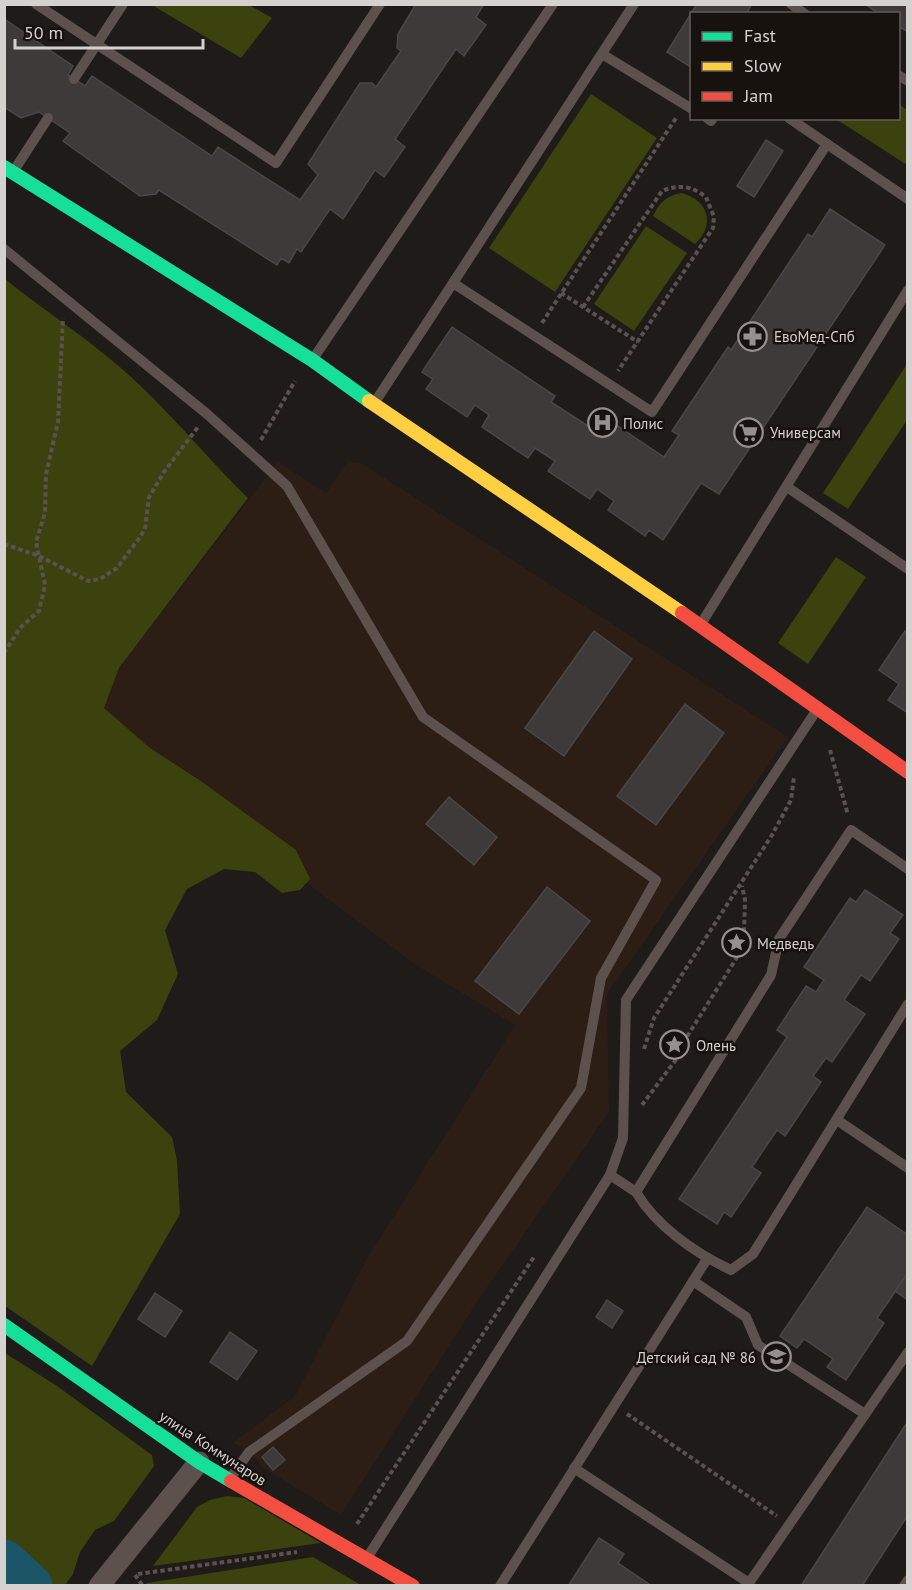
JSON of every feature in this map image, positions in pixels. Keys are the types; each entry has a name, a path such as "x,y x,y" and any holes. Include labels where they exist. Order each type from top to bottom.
{"street":[{"path":"9,169 312,360 374,405 700,625 908,772"},
{"name":"улица Коммунаров","path":"4,1325 199,1462 413,1586"},
{"path":"99,1586 199,1462"}],"lane":[{"path":"36,4 276,163 380,4"},
{"path":"74,79 123,4"},
{"path":"312,360 553,4"},
{"path":"374,405 602,54 629,6"},
{"path":"602,54 688,107"},
{"path":"9,169 48,118"},
{"path":"792,120 908,199"},
{"path":"453,283 652,412 828,144"},
{"path":"4,249 207,414 287,486 423,717 656,880 601,978 581,1088 407,1341 249,1452 230,1480"},
{"path":"700,625 908,290"},
{"path":"787,487 908,569"},
{"path":"367,1559 610,1175 624,1138 626,1000 818,708"},
{"path":"636,1192 771,975 779,939 851,831 908,868"},
{"path":"610,1175 636,1192 647,1212 707,1259 731,1270 753,1254 908,1004"},
{"path":"837,1120 908,1168"},
{"path":"500,1586 707,1259"},
{"path":"693,1281 746,1317 758,1345 865,1414"},
{"path":"574,1468 749,1583 908,1353"},
{"path":"904,1586 908,1580"}],"path":[{"path":"534,335 688,107"},
{"path":"583,307 662,191 673,186 697,190 706,196 712,206 713,228 610,384"},
{"path":"561,293 638,342"},
{"path":"4,653 20,628 39,611 45,585 36,542 45,513 46,474 58,422 64,296"},
{"path":"252,454 278,407 312,360"},
{"path":"4,544 39,556 88,580 100,579 117,568 145,529 149,497 164,472 207,414"},
{"path":"829,748 851,831"},
{"path":"643,1052 654,1018 741,885 791,800 795,771 787,757"},
{"path":"624,1138 642,1105 675,1061 686,1038 736,960 744,935 745,900 741,885"},
{"path":"642,1095 642,1105"},
{"path":"343,1545 538,1251"},
{"path":"614,1405 789,1524"},
{"path":"143,1586 134,1575 307,1550"}],"shaded area":[{"path":"278,462 326,493 347,462 361,463 788,737 607,994 609,1112 479,1299 341,1515 263,1468 249,1452 233,1443 295,1396 366,1260 515,1025 416,965 188,794 198,778 150,748 104,708 119,668"}],"green space":[{"path":"152,5 249,5 272,18 241,58"},
{"path":"591,94 657,138 555,292 489,248"},
{"path":"900,105 907,110 907,165 838,120 900,120"},
{"path":"681,193 698,201 706,214 705,229 702,237 695,244 653,216 664,200"},
{"path":"646,226 687,253 634,331 594,304"},
{"path":"5,279 133,378 248,498 119,668 104,708 150,748 198,779 296,850 310,879 300,890 282,893 255,872 224,869 187,889 165,930 178,974 157,1020 120,1051 126,1092 172,1137 177,1160 180,1214 92,1366 5,1306"},
{"path":"907,364 907,420 848,509 823,493"},
{"path":"836,557 866,577 808,664 778,643"},
{"path":"5,1353 57,1386 152,1455 154,1466 114,1521 95,1530 80,1552 73,1574 65,1585 41,1585 5,1553"},
{"path":"227,1496 244,1498 321,1543 153,1566 197,1507 210,1500"},
{"path":"313,1557 361,1585 145,1585 147,1583"}],"building":[{"path":"416,4 484,4 476,17 486,25 464,56 456,49 395,139 405,147 384,177 375,170 343,219 330,209 301,252 297,249 289,263 281,258 277,265 159,190 156,194 140,196 63,141 70,133 39,112 21,118 4,107 4,19 73,66 68,75 85,86 92,76 212,156 218,147 300,200 318,175 308,164 360,83 372,83 376,87 401,51 397,48 398,34"},
{"path":"697,4 752,4 747,12 692,12"},
{"path":"865,4 908,4 908,32 900,27 900,12 876,12"},
{"path":"690,15 690,67 667,52"},
{"path":"766,140 783,151 754,197 737,186"},
{"path":"830,209 885,245 719,494 701,483 663,540 649,530 645,536 608,510 614,501 597,489 590,499 548,471 555,461 535,448 528,458 482,427 489,415 475,405 467,417 426,389 433,379 422,372 452,327 555,396 551,402 591,428 600,414 664,457 679,435 672,431 728,347 731,350 808,234 812,237"},
{"path":"594,631 632,659 564,756 525,728"},
{"path":"905,631 908,633 908,713 888,700 899,684 879,670"},
{"path":"685,704 724,733 656,825 617,796"},
{"path":"449,797 497,837 474,865 426,824"},
{"path":"547,887 590,921 519,1014 475,981"},
{"path":"865,890 903,915 890,933 899,939 870,981 861,975 844,1000 865,1014 832,1062 826,1058 813,1076 821,1082 785,1136 777,1130 752,1167 761,1173 731,1217 724,1212 717,1224 679,1199 787,1037 777,1030 806,986 816,992 824,980 804,967 850,898 856,902"},
{"path":"867,1207 908,1235 908,1273 877,1318 884,1323 846,1380 827,1367 833,1359 804,1339 797,1348 780,1336"},
{"path":"908,1273 908,1300 895,1291"},
{"path":"155,1293 182,1311 165,1337 138,1319"},
{"path":"607,1300 623,1311 612,1328 596,1317"},
{"path":"230,1332 257,1351 237,1380 210,1362"},
{"path":"908,1421 908,1515 862,1586 801,1586"},
{"path":"273,1447 285,1460 273,1470 262,1457"},
{"path":"599,1538 624,1554 618,1563 652,1586 568,1586"}],"waterway":[{"path":"4,1562 30,1586"}],"traffic: fast":[{"path":"4,167 312,360 369,401"},
{"path":"4,1325 199,1462 231,1481"}],"traffic: slow":[{"path":"369,401 682,613"}],"traffic: jam":[{"path":"682,613 908,772"},
{"path":"231,1481 413,1586"}],"place":[{"name":"ЕвоМед-Спб","path":"753,336"},
{"name":"Полис","path":"602,423"},
{"name":"Универсам","path":"749,432"},
{"name":"Медведь","path":"736,943"},
{"name":"Олень","path":"675,1045"},
{"name":"Детский сад № 86","path":"777,1357"}]}
